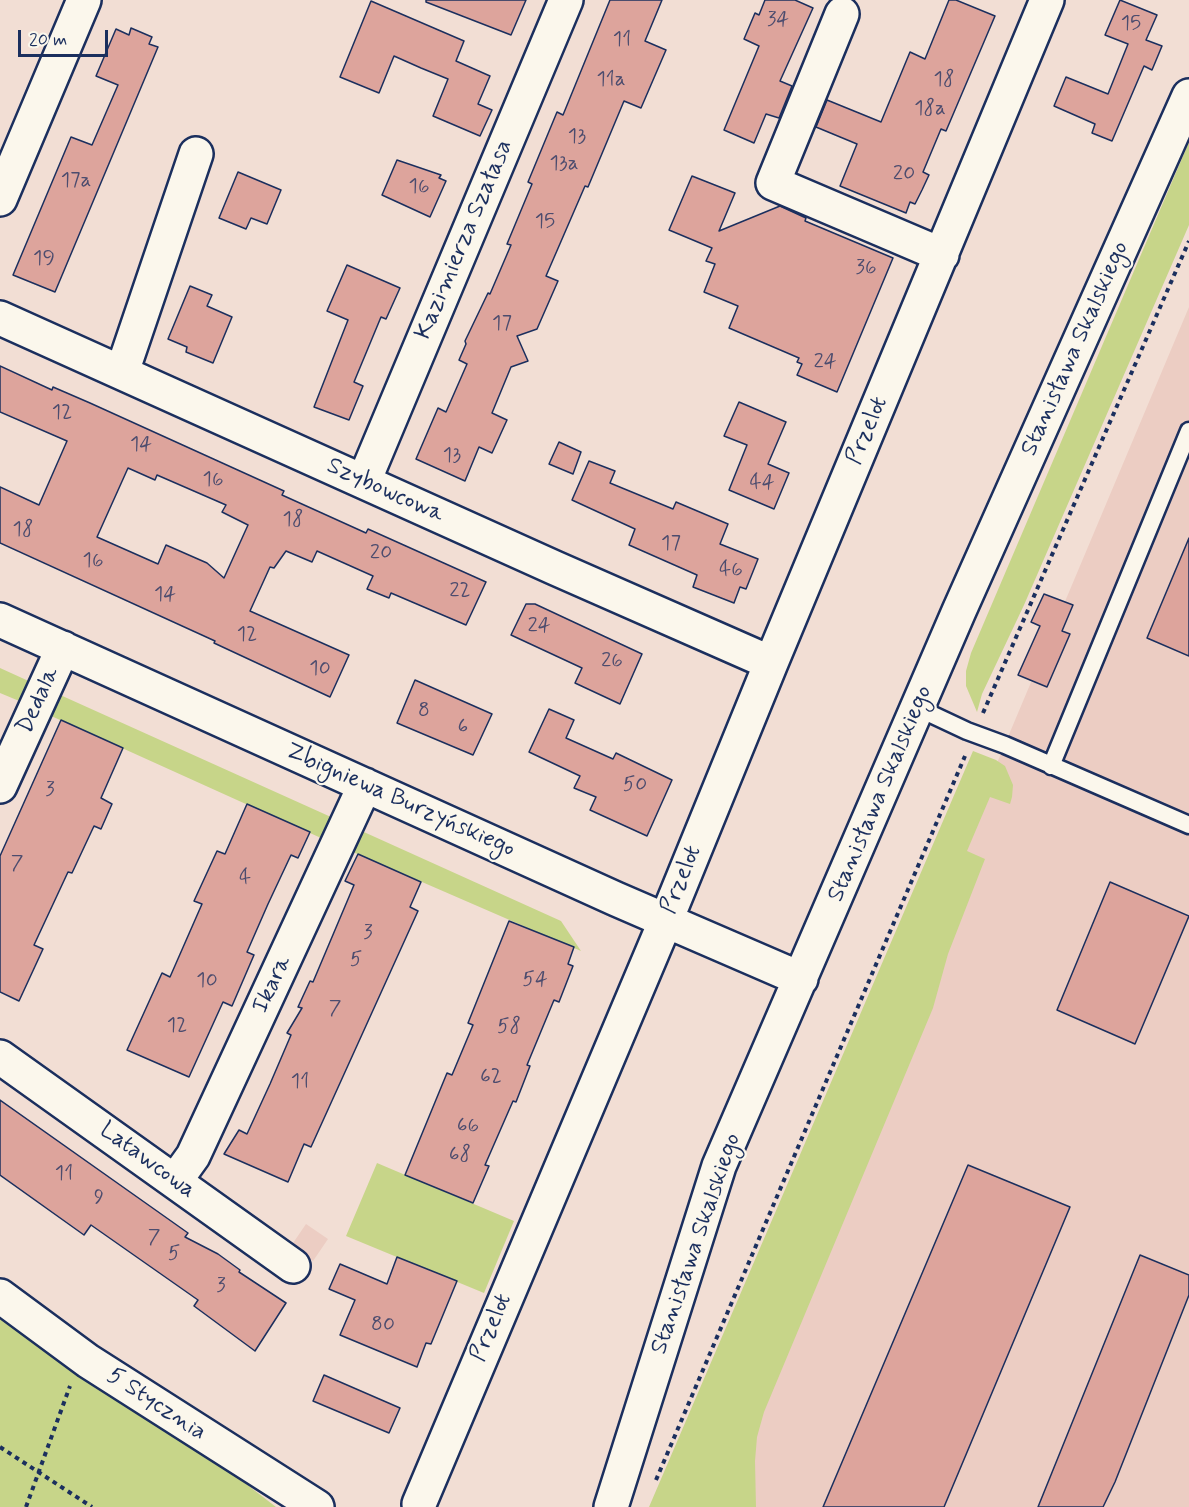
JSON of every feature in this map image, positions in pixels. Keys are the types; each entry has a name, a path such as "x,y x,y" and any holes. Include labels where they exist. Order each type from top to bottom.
{"street":[{"path":"0,199 84,0"},
{"name":"Kazimierza Szałasa","path":"364,481 566,0"},
{"name":"Przelot","path":"419,1504 666,920 1047,0"},
{"path":"842,14 773,183 942,255"},
{"name":"Stanisława Skalskiego","path":"611,1507 719,1166 918,708 1189,96"},
{"path":"122,372 196,154"},
{"name":"Szybowcowa","path":"0,318 771,663"},
{"name":"Zbigniewa Burzyńskiego","path":"0,620 801,979"},
{"name":"Dedala","path":"0,786 63,648"},
{"name":"Ikara","path":"175,1181 193,1156 365,785"},
{"name":"Latawcowa","path":"0,1057 293,1266"},
{"name":"5 Stycznia","path":"0,1296 85,1359 317,1507"}],"lane":[{"path":"1051,766 1189,431"},
{"path":"918,708 1189,825"}],"path":[{"path":"653,1485 1189,241"},
{"path":"26,1507 64,1396 85,1359"},
{"path":"0,1447 92,1507"}],"shaded area":[{"path":"1189,307 1189,1507 686,1507 997,763"},
{"path":"306,1224 328,1239 313,1261 291,1246"}],"green space":[{"path":"1189,142 1189,225 1024,605 982,694 977,712 966,686 966,671 971,653"},
{"path":"0,668 33,683 24,703 0,693"},
{"path":"58,694 331,817 321,838 49,715"},
{"path":"973,751 1005,766 1013,785 1010,804 990,797 967,851 985,859 948,954 933,1008 764,1412 757,1437 756,1507 649,1507"},
{"path":"355,828 561,921 581,951 346,849"},
{"path":"377,1163 514,1221 484,1293 346,1236"},
{"path":"0,1304 158,1416 276,1507 0,1507"}],"building":[{"path":"426,0 526,0 511,35 426,2"},
{"path":"610,0 662,0 645,41 666,50 641,108 624,101 588,187 585,186 546,276 558,281 537,329 517,336 528,361 511,367 492,413 507,420 492,453 479,447 465,481 416,459 438,408 446,412 467,364 459,360 466,344 465,341 488,293 490,294 511,245 507,244 532,184 528,182 557,112 563,115"},
{"path":"765,0 795,0 813,8 780,81 792,86 779,118 766,114 754,143 724,130 759,46 744,39 755,13 759,15"},
{"path":"949,0 956,0 995,16 946,131 941,129 923,172 929,175 915,204 910,202 906,213 840,186 857,144 816,127 827,100 881,122 910,52 925,59"},
{"path":"1120,0 1157,15 1146,40 1162,46 1152,70 1144,66 1112,141 1092,133 1095,124 1054,106 1066,77 1108,94 1128,44 1105,35"},
{"path":"371,1 464,41 456,61 490,76 478,104 492,110 480,136 433,116 448,79 394,56 379,93 340,77"},
{"path":"131,28 152,37 149,44 158,47 55,292 13,275 71,137 92,145 118,85 96,76 116,29 129,35"},
{"path":"397,160 441,175 439,178 446,181 430,217 382,195"},
{"path":"238,172 281,190 267,224 251,218 246,229 219,218"},
{"path":"692,176 735,193 719,231 780,206 806,218 805,221 893,258 837,392 797,375 802,364 797,362 799,358 729,328 738,306 704,292 715,264 706,261 712,248 669,230"},
{"path":"347,265 400,288 386,319 381,317 354,382 363,386 349,420 314,407 348,320 327,311"},
{"path":"190,286 212,295 207,306 232,317 213,363 186,352 187,347 168,339"},
{"path":"0,366 52,390 53,387 90,403 284,491 282,495 366,533 368,529 486,582 466,625 391,593 389,598 367,589 373,576 317,551 312,562 286,551 274,568 270,567 250,611 349,655 330,697 214,643 215,641 0,543 0,487 39,505 67,441 0,412","holes":["128,468 155,480 157,475 226,505 222,512 248,525 224,578 207,563 166,545 158,564 97,537"]},
{"path":"739,402 786,422 768,464 789,473 774,509 729,490 747,445 724,436"},
{"path":"559,442 581,452 573,474 549,464"},
{"path":"589,461 615,471 610,483 673,509 676,502 728,524 720,544 758,559 746,589 740,587 734,603 693,587 697,575 629,545 635,529 572,500"},
{"path":"1189,538 1189,656 1147,638"},
{"path":"1044,594 1073,605 1062,631 1070,634 1047,687 1018,675 1040,626 1031,622"},
{"path":"526,604 535,604 642,654 620,704 575,683 582,668 511,635"},
{"path":"415,680 492,714 473,755 397,723"},
{"path":"549,709 574,720 566,738 613,759 616,753 672,780 647,836 590,810 596,797 574,788 580,776 529,752"},
{"path":"61,720 123,748 101,798 112,804 101,829 94,826 72,873 68,872 34,945 43,949 19,1001 0,992 0,856"},
{"path":"247,804 310,832 298,858 291,855 268,904 247,952 254,955 232,1006 223,1002 189,1077 127,1050 162,973 170,977 202,904 194,901 217,851 225,854"},
{"path":"358,854 421,882 410,907 418,911 311,1147 304,1144 288,1182 224,1154 239,1130 247,1134 270,1084 291,1035 287,1033 302,1008 298,1007 310,981 313,982 354,885 345,881"},
{"path":"1110,882 1189,916 1135,1044 1057,1010"},
{"path":"509,921 574,947 568,964 573,966 559,1002 554,1000 527,1065 530,1066 516,1102 513,1101 485,1165 489,1166 473,1203 405,1175 447,1073 452,1075 473,1025 468,1023"},
{"path":"0,1100 188,1233 185,1237 218,1254 240,1270 239,1272 286,1303 255,1351 194,1306 198,1300 91,1225 84,1235 0,1175"},
{"path":"968,1165 1070,1207 944,1507 823,1507"},
{"path":"1140,1255 1189,1275 1189,1295 1115,1482 1103,1507 1038,1507"},
{"path":"397,1257 457,1281 431,1344 426,1343 417,1367 340,1335 355,1300 329,1289 340,1264 387,1284"},
{"path":"324,1375 400,1408 389,1433 313,1401"}]}
